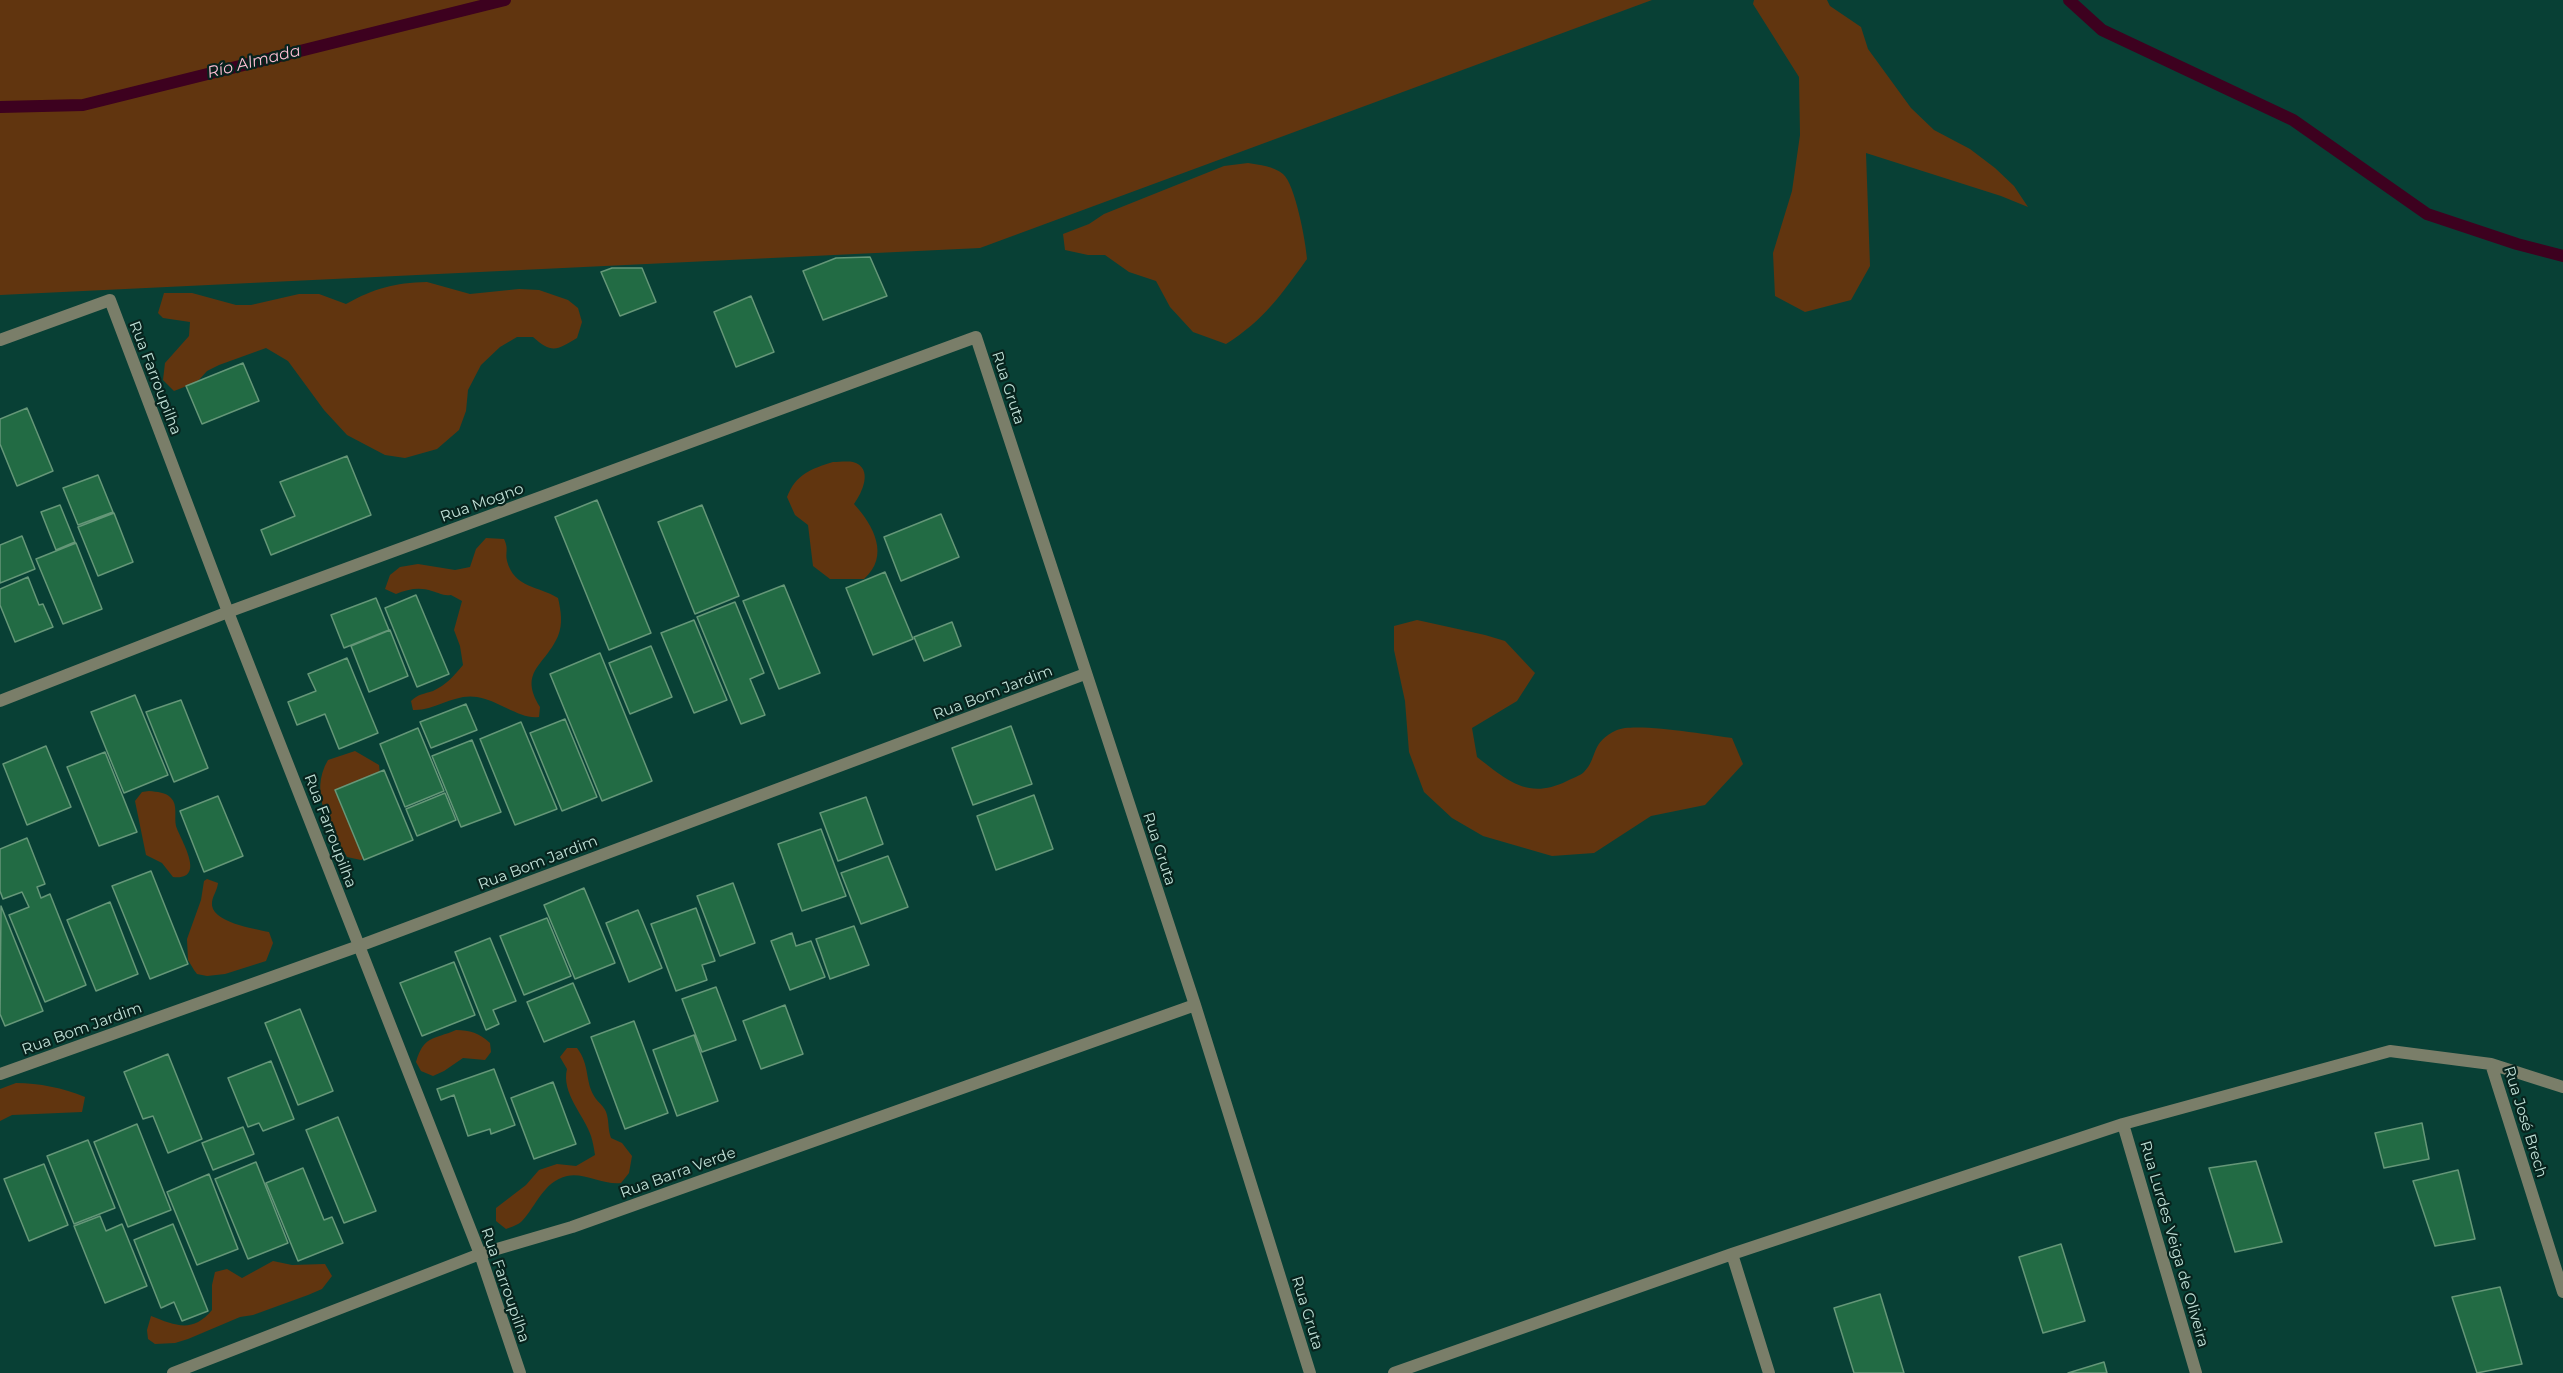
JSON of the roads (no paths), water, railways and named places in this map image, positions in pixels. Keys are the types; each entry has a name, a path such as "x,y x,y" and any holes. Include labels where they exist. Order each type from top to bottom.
{"street":[{"name":"Rua Farroupilha","path":"0,340 110,300 228,612 480,1254 520,1373"},
{"name":"Rua Mogno","path":"0,701 228,612 976,337"},
{"name":"Rua Gruta","path":"976,337 1195,1005 1310,1373"},
{"name":"Rua Bom Jardim","path":"0,1074 359,946 1085,674"},
{"name":"Rua Barra Verde","path":"173,1373 480,1254 572,1227 1195,1005"},
{"path":"1399,1372 1732,1254 2123,1124 2390,1052 2492,1064 2563,1087"},
{"name":"Rua José Brech","path":"2492,1064 2563,1292"},
{"name":"Rua Lurdes Veiga de Oliveira","path":"2123,1124 2196,1373"},
{"path":"1732,1254 1769,1373"}],"waterway":[{"name":"Río Almada","path":"0,107 83,105 505,0"},
{"path":"2069,0 2102,30 2293,120 2427,214 2517,244 2563,256"}]}
